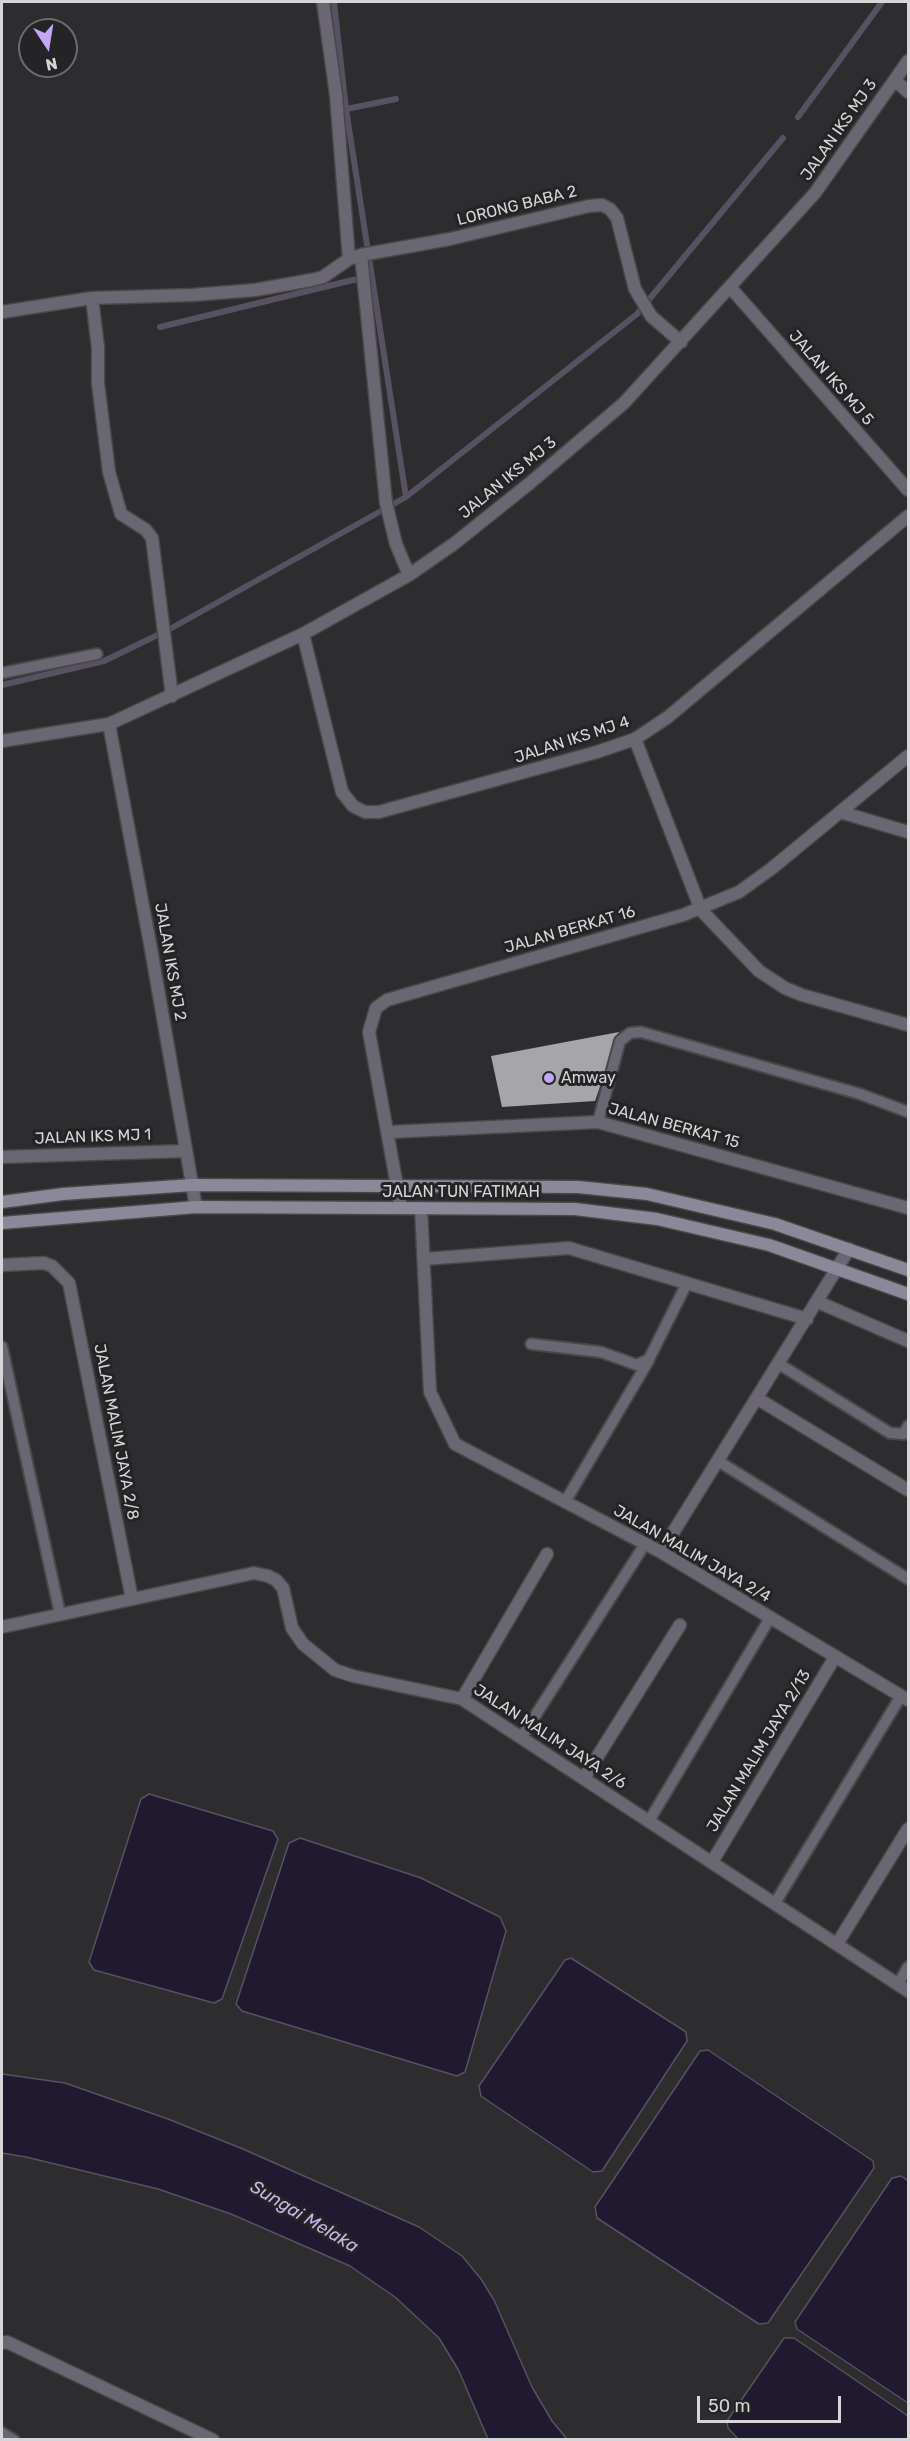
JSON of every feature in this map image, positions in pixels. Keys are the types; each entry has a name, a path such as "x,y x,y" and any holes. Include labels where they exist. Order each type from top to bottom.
{"main road":[{"name":"JALAN TUN FATIMAH","path":"2,1202 63,1194 192,1185 578,1187 647,1194 775,1224 909,1270"},
{"name":"JALAN TUN FATIMAH","path":"2,1222 196,1207 575,1209 642,1216 769,1245 909,1294"}],"street":[{"path":"323,2 336,95 349,259"},
{"name":"JALAN IKS MJ 3","path":"2,741 109,724 303,634 409,576 492,513 624,403 815,193 909,61"},
{"path":"895,80 909,92"},
{"name":"LORONG BABA 2","path":"2,312 92,298 192,295 255,290 323,277 349,259 362,255 450,239 602,204 610,209 616,218 635,289 651,316 681,342"},
{"path":"362,255 386,503 396,544 409,576"},
{"name":"JALAN IKS MJ 5","path":"730,287 909,490"},
{"path":"92,298 98,348 98,383 109,472 121,514 146,530 152,538 172,696"},
{"name":"JALAN IKS MJ 4","path":"303,634 342,792 353,806 365,812 379,812 635,739 668,717 909,516"},
{"name":"JALAN IKS MJ 2","path":"109,724 152,949 196,1207"},
{"path":"635,739 701,910 759,971 786,988 909,1024"},
{"name":"JALAN BERKAT 16","path":"401,1208 369,1032 376,1008 387,1000 701,910 739,892 755,881 909,756"},
{"path":"840,812 909,832"},
{"name":"JALAN BERKAT 15","path":"389,1132 598,1122 909,1208"},
{"name":"JALAN IKS MJ 1","path":"2,1156 185,1151"},
{"path":"421,1208 424,1259 569,1248 807,1319"},
{"path":"661,1552 819,1302 849,1249"},
{"name":"JALAN MALIM JAYA 2/4","path":"424,1259 430,1392 455,1444 661,1552 905,1698"},
{"name":"JALAN MALIM JAYA 2/8","path":"2,1265 44,1263 52,1266 69,1283 132,1599"},
{"path":"819,1302 909,1341"},
{"path":"758,1399 909,1490"},
{"path":"462,1699 548,1554"},
{"name":"JALAN MALIM JAYA 2/6","path":"2,1627 255,1573 268,1576 276,1580 283,1588 292,1628 303,1644 335,1670 462,1699 903,1987"},
{"path":"584,1778 680,1625"},
{"name":"JALAN MALIM JAYA 2/13","path":"712,1862 836,1657"},
{"path":"837,1944 909,1830"},
{"path":"2,2343 7,2343 197,2436 213,2439"}],"lane":[{"path":"2,673 97,654"},
{"path":"598,1122 620,1041 630,1033 641,1032 860,1094 909,1112"},
{"path":"565,1502 649,1359 687,1283"},
{"path":"531,1344 601,1352 637,1365 649,1359"},
{"path":"2,1347 60,1614"},
{"path":"779,1364 890,1433 904,1434 909,1426"},
{"path":"718,1461 909,1579"},
{"path":"521,1738 645,1544"},
{"path":"649,1821 770,1618"},
{"path":"775,1903 905,1698"},
{"path":"903,1987 909,1967"},
{"path":"2,2433 14,2439"}],"water":[{"path":"149,1794 273,1831 278,1839 222,1999 214,2003 94,1970 89,1962 141,1799"},
{"path":"300,1838 421,1878 500,1917 506,1931 465,2072 457,2076 242,2011 236,2004 289,1843"},
{"path":"571,1958 686,2032 687,2041 602,2171 593,2172 481,2096 479,2086 565,1960"},
{"path":"708,2050 873,2161 874,2168 768,2323 759,2324 597,2218 595,2207 700,2051"},
{"name":"Sungai Melaka","path":"2,2074 65,2083 168,2119 243,2149 419,2227 462,2256 481,2279 494,2300 532,2387 552,2421 567,2439 488,2439 459,2371 439,2338 395,2297 350,2266 231,2214 158,2189 2,2153"},
{"path":"901,2176 908,2181 908,2403 797,2329 795,2322 892,2178"},
{"path":"784,2338 794,2338 908,2416 908,2439 738,2439 728,2428 727,2421"}],"building":[{"name":"Amway","path":"619,1032 595,1101 502,1107 491,1056"}],"waterway":[{"path":"334,2 346,109 406,497"},
{"path":"798,117 882,2"},
{"path":"346,109 396,99"},
{"path":"2,685 104,661 170,629 406,497 637,314 783,138"},
{"path":"160,327 364,279"}],"place":[{"name":"Amway","path":"549,1078"}]}
